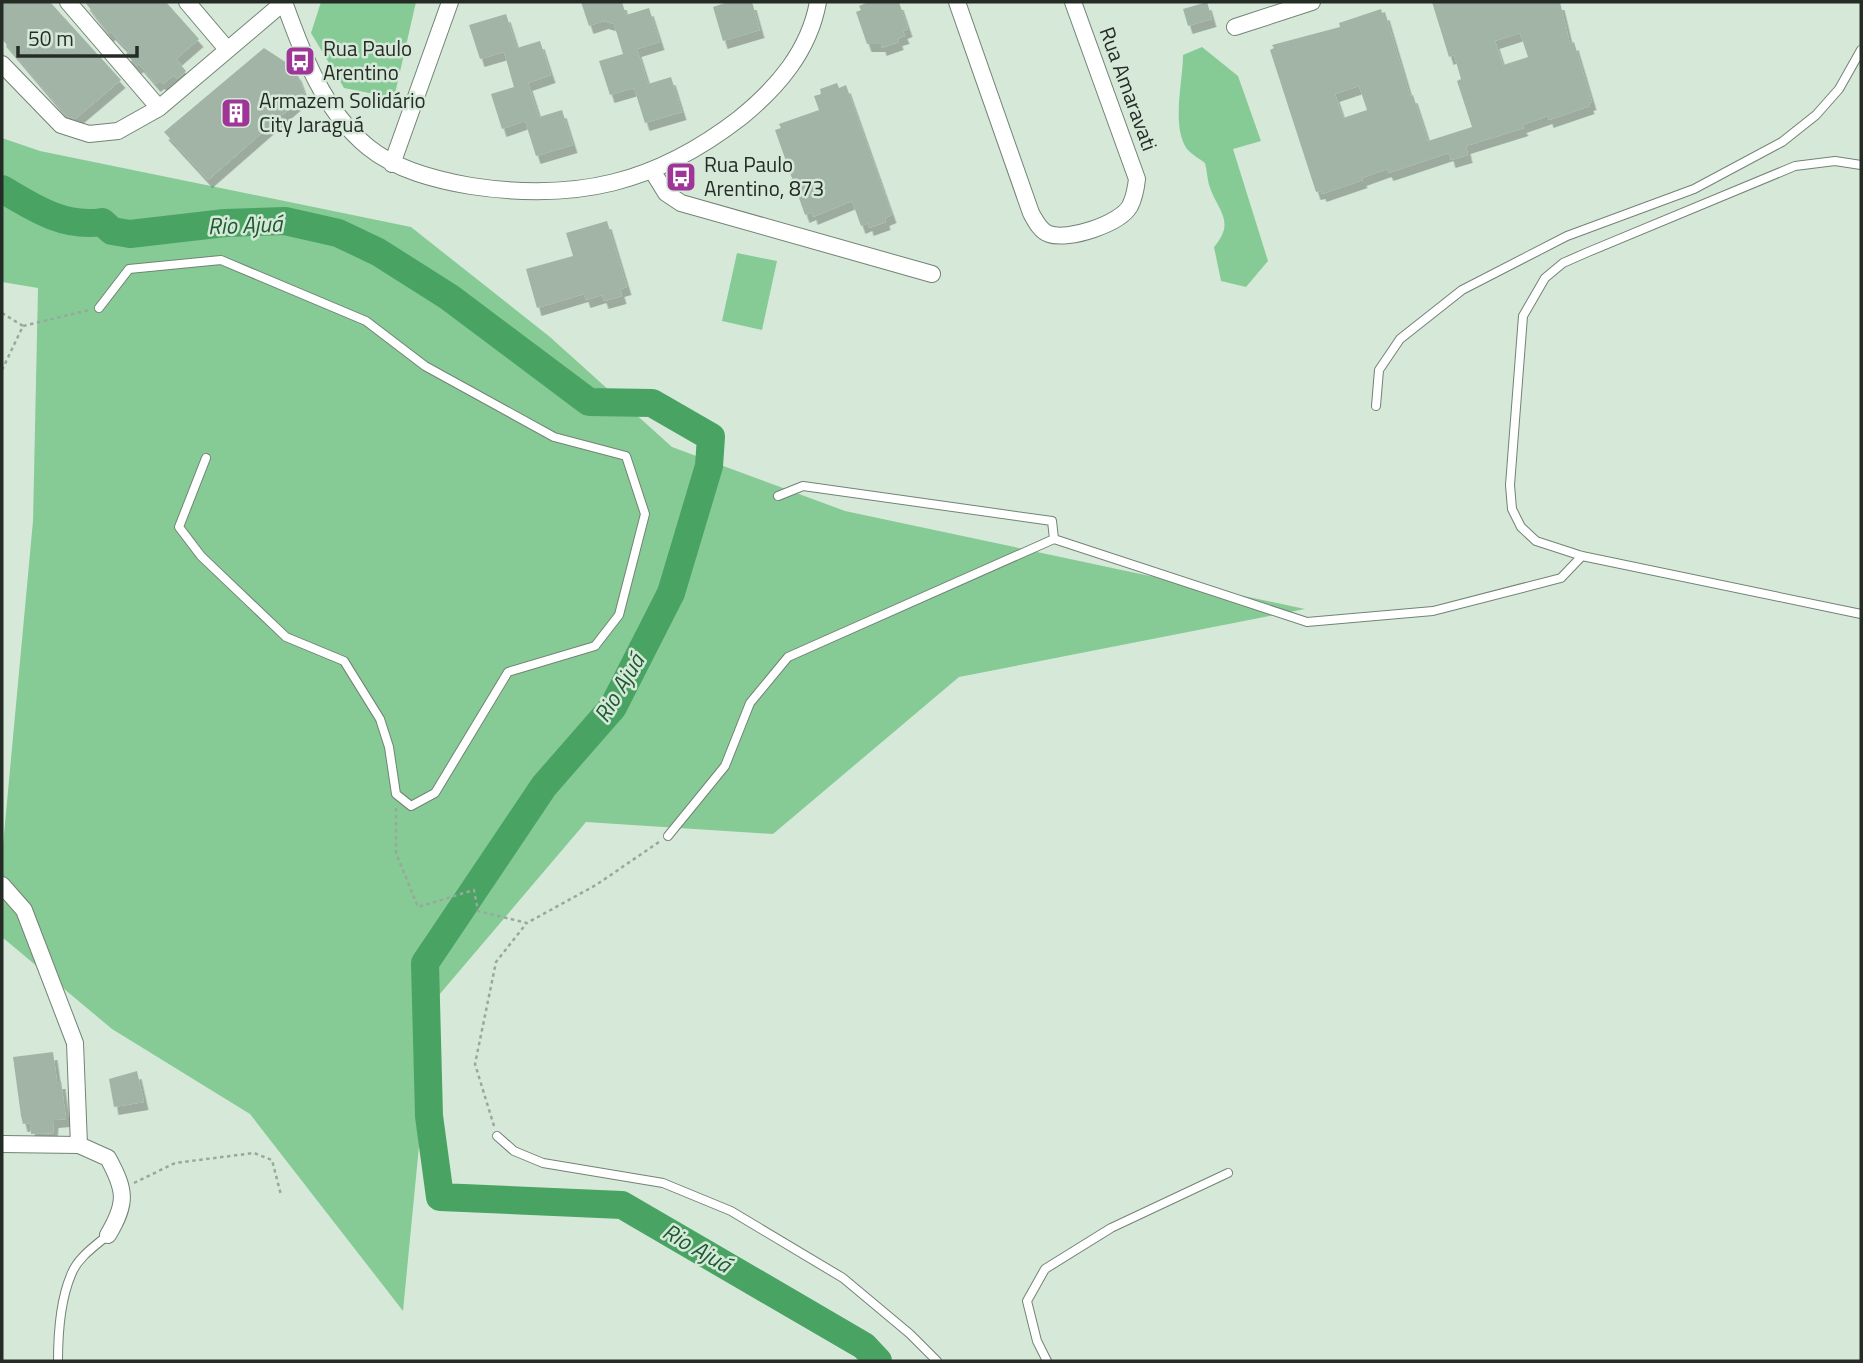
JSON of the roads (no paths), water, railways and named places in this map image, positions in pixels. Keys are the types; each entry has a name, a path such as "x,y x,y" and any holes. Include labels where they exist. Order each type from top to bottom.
{"street":[{"path":"68,2 159,107"},
{"path":"187,2 226,48"},
{"path":"2,64 49,115 73,131 89,134 118,131 159,107 284,2 309,65 334,111 368,147 392,164 450,183 519,191 588,188 653,172 696,149 764,99 797,57 808,36 818,2"},
{"path":"392,164 450,2"},
{"name":"Rua Amaravati","path":"957,2 1024,194 1042,229 1049,234 1068,235 1102,226 1121,217 1130,207 1137,179 1073,2"},
{"path":"1235,27 1312,2"},
{"path":"653,172 666,193 681,202 932,274"},
{"path":"2,886 24,910 75,1043 79,1146"},
{"path":"2,1144 79,1146 108,1158 122,1189 122,1211 108,1235"}],"lane":[{"path":"1376,406 1379,370 1400,339 1462,289 1567,236 1694,188 1782,142 1816,115 1839,89 1861,50"},
{"path":"1861,165 1835,162 1795,166 1563,263 1545,278 1532,296 1523,316 1510,485 1512,509 1521,527 1536,541 1582,556 1861,614"},
{"path":"99,308 129,269 221,260 366,321 425,366 554,437 626,456 645,514 619,615 595,646 508,672 435,793 411,806 396,794 389,747 380,719 344,661 286,637 201,555 179,527 206,458"},
{"path":"778,496 803,486 1052,522 1054,539"},
{"path":"668,836 725,766 750,703 788,657 1054,539 1307,622 1433,611 1561,579 1582,556"},
{"path":"497,1136 514,1151 543,1163 663,1183 731,1211 843,1278 910,1334 937,1361"},
{"path":"1047,1361 1037,1340 1027,1301 1045,1269 1111,1228 1228,1173"},
{"path":"58,1361 58,1327 71,1273 84,1256 108,1235"}],"waterway":[{"name":"Rio Ajuá","path":"2,189 50,215 75,222 102,222 112,231 130,234 225,223 285,221 338,233 378,252 449,297 589,402 652,403 711,437 709,466 671,593 613,707 544,786 425,963 429,1116 440,1197 622,1205 864,1346 878,1361"}],"place":[{"name":"Rua Paulo Arentino","path":"300,61"},
{"name":"Armazem Solidário City Jaraguá","path":"236,113"},
{"name":"Rua Paulo Arentino, 873","path":"681,177"}]}
